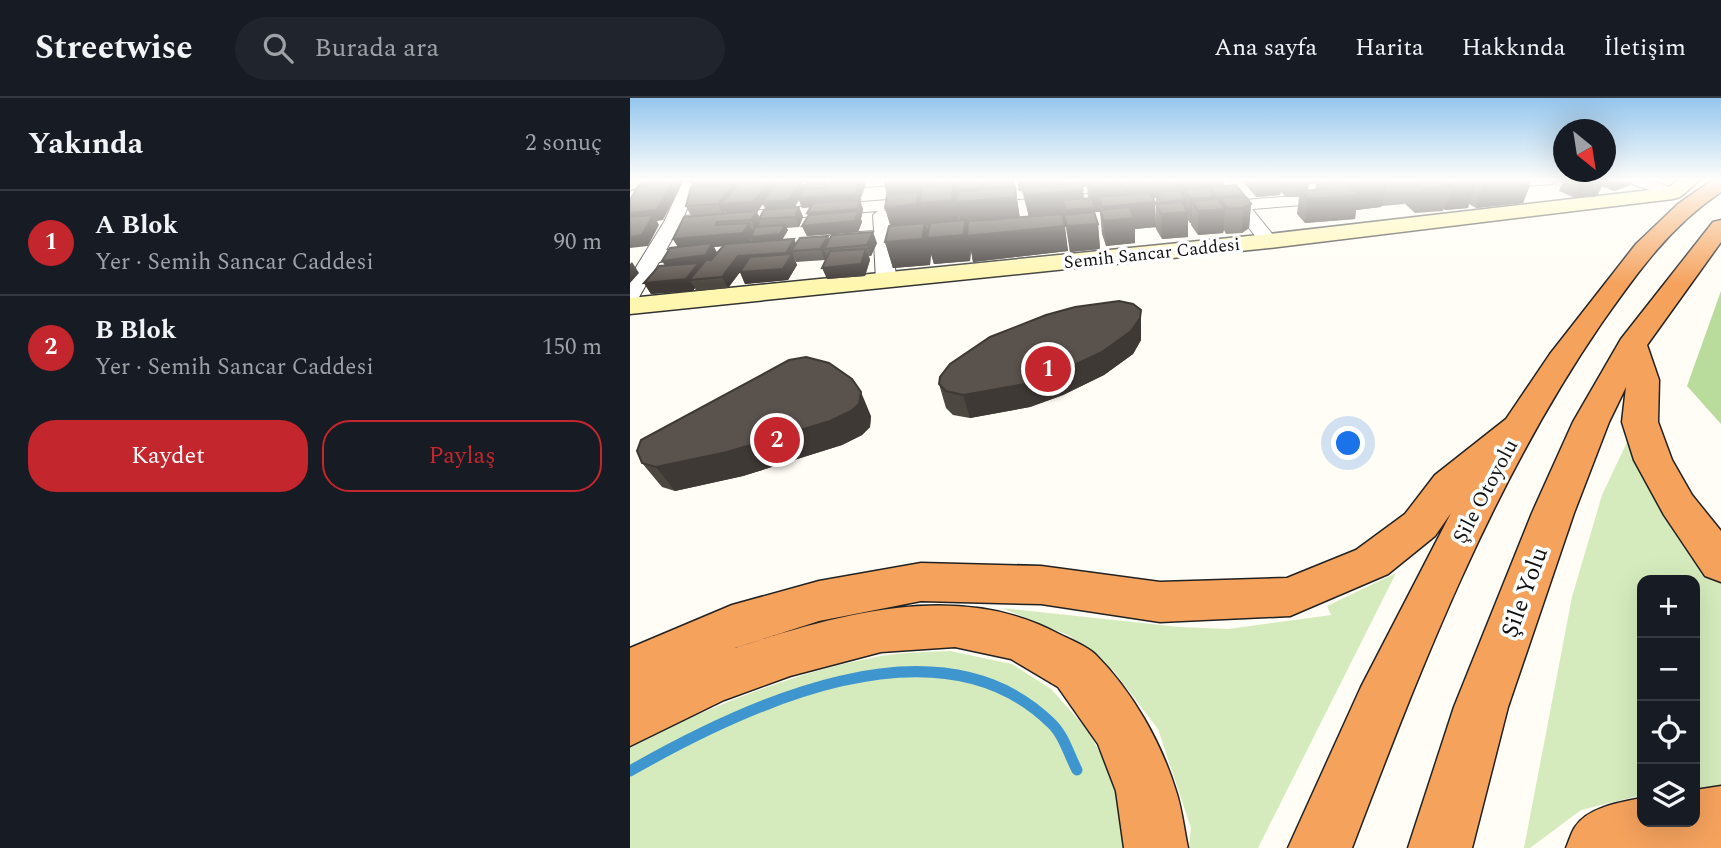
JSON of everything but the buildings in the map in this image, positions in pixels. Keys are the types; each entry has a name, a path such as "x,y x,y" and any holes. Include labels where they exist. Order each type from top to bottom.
{"highway":[{"path":"1657,232 1667,214"},
{"name":"Şile Otoyolu","path":"1320,848 1373,721 1436,588 1520,426 1583,328 1657,232 1676,214"},
{"path":"1721,227 1632,345 1643,380 1640,422 1653,460 1678,505 1721,564"},
{"name":"Şile Yolu","path":"1440,848 1481,706 1553,513 1591,422 1632,345"},
{"path":"630,673 732,626 819,601 921,582 1041,585 1160,602 1290,597 1372,562 1420,525 1450,485 1520,426"},
{"path":"630,719 708,681 790,653 881,631 955,626 1022,639 1076,670 1119,727 1146,791 1156,848"},
{"path":"1700,820 1721,817"},
{"path":"1598,848 1617,834 1659,827"}],"street":[{"path":"630,294 678,214"},
{"path":"673,222 771,214"},
{"path":"882,214 886,280"},
{"path":"1246,214 1269,241"},
{"name":"Semih Sancar Caddesi","path":"630,306 1269,241 1472,214"},
{"path":"816,242 952,229"},
{"path":"654,257 776,245"}],"green space":[{"path":"1721,291 1721,424 1687,386"},
{"path":"1627,442 1686,541 1721,578 1721,789 1700,791 1700,575 1637,575 1637,796 1581,810 1530,848 1524,848 1572,597 1602,495"},
{"path":"1396,573 1258,848 1189,848 1191,828 1158,729 1113,670 1070,636 1002,608 1179,627 1228,629 1331,615 1327,606"},
{"path":"950,651 1012,664 1051,689 1088,730 1115,783 1124,848 630,848 630,745 722,704 816,671 890,655"}],"waterway":[{"path":"630,771 728,720 784,698 841,681 898,672 954,675 1005,691 1056,728 1077,770"}],"place":[{"name":"A Blok","path":"1048,369"},
{"name":"B Blok","path":"777,440"}]}
